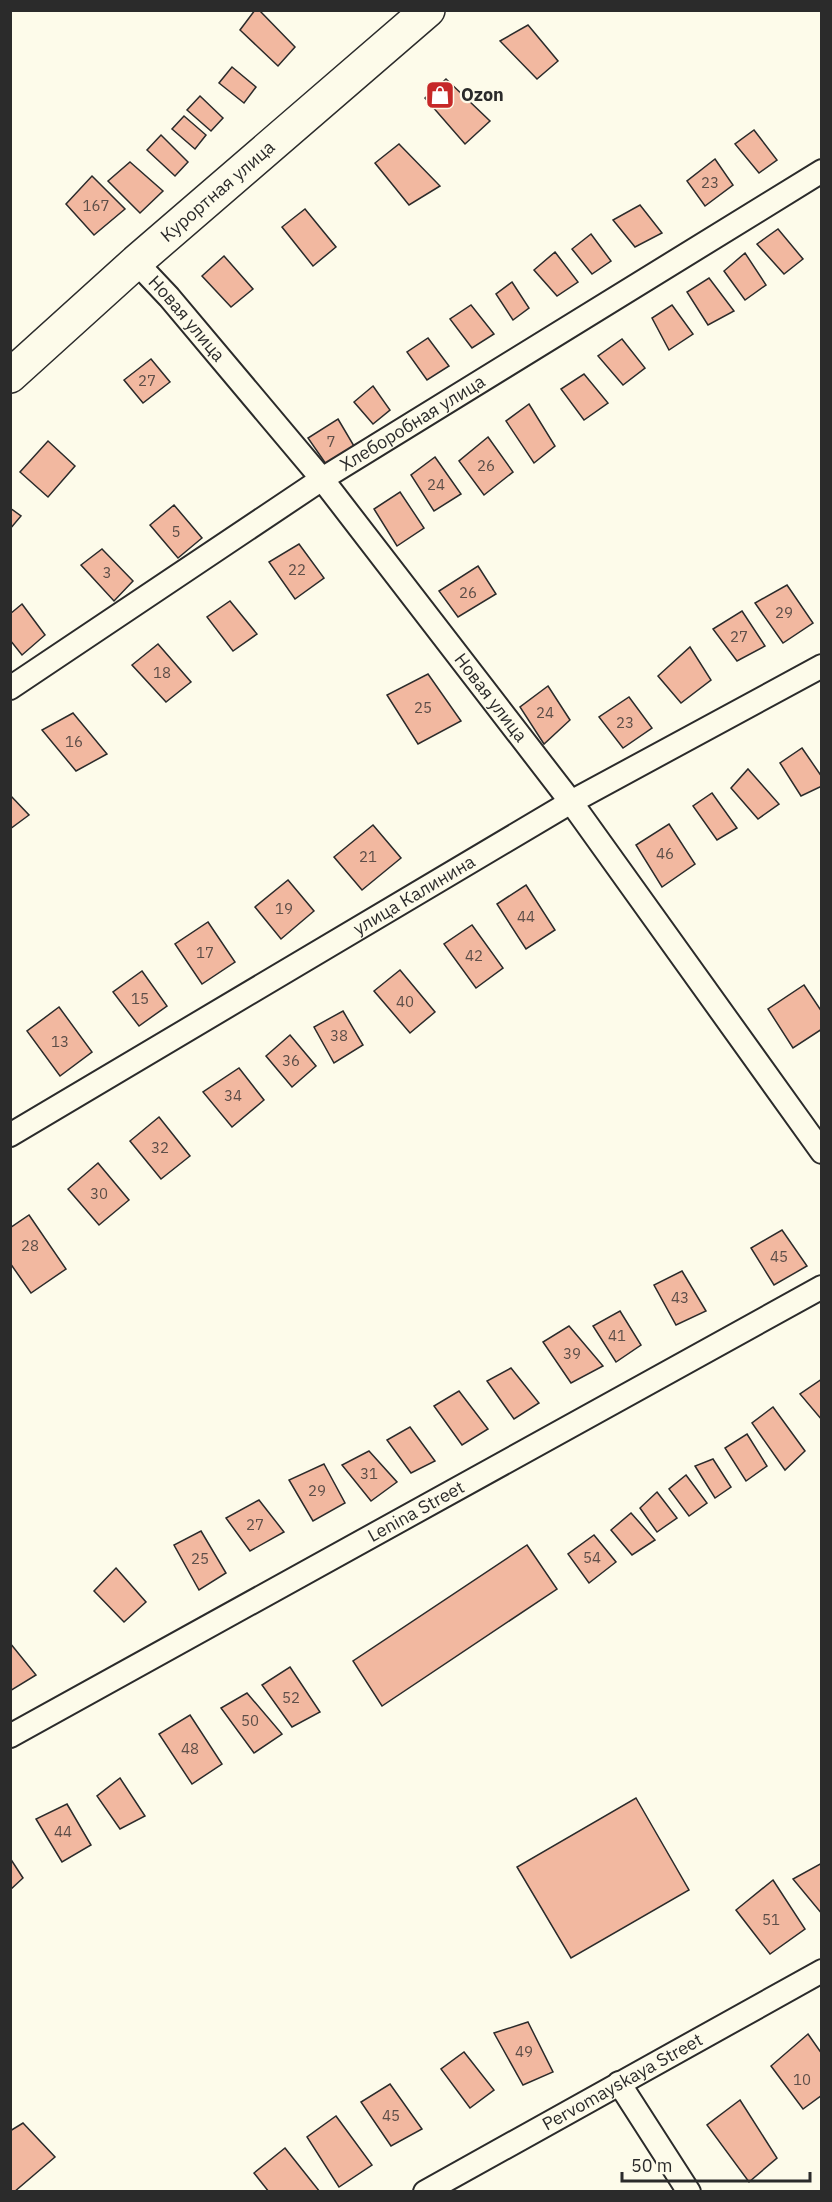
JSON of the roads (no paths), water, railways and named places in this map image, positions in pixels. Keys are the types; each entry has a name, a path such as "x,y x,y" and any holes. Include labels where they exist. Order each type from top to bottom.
{"main road":[{"name":"Курортная улица","path":"10,376 136,262 428,10"}],"street":[{"name":"Хлеборобная улица","path":"10,688 322,479 822,171"},
{"name":"Новая улица","path":"136,262 170,297 322,479 571,802 822,1152"},
{"name":"улица Калинина","path":"10,1136 571,802 822,666"},
{"name":"Lenina Street","path":"10,1736 822,1287"},
{"name":"Pervomayskaya Street","path":"425,2192 822,1971"},
{"path":"619,2083 689,2192"}],"place":[{"name":"Ozon","path":"440,95"}]}
